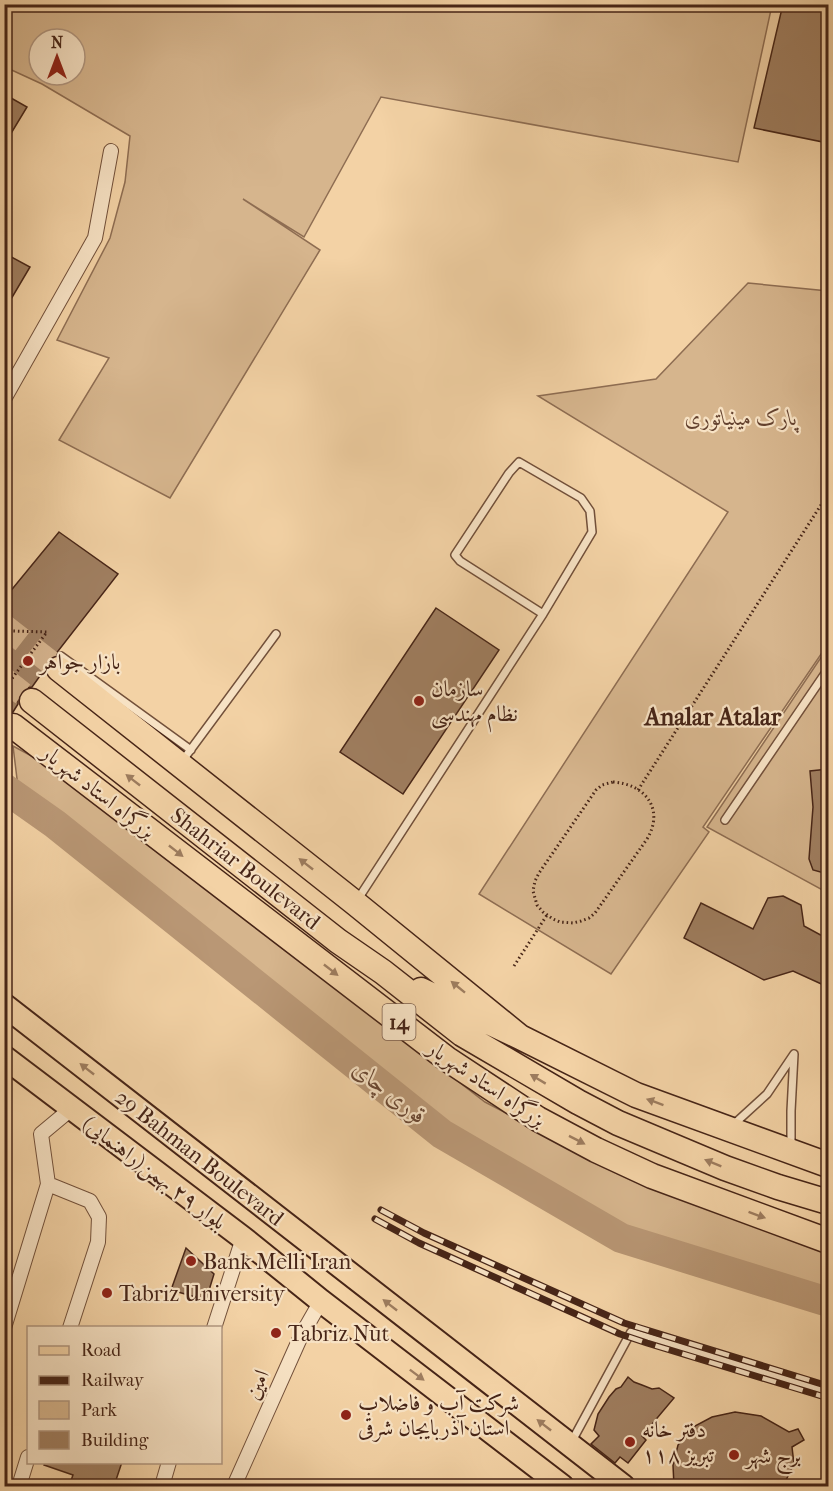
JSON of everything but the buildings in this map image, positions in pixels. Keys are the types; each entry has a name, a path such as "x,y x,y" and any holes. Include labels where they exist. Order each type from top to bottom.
{"highway":[{"path":"60,662 185,758 355,903 520,1037"},
{"name":"Shahriar Boulevard","path":"32,700 338,941 383,972 462,1034 555,1090 618,1123 725,1168 828,1202"},
{"name":"بزرگراه استاد شهریار","path":"14,726 447,1059 538,1119 652,1176 828,1241"},
{"path":"383,972 636,1095 828,1166"}],"main road":[{"name":"29 Bahman Boulevard","path":"4,1005 623,1486"},
{"name":"بلوار ٢٩ بهمن(راهنمایی)","path":"4,1058 243,1238 321,1301 562,1486"},
{"path":"452,1401 475,1371"}],"street":[{"path":"4,399 95,238 111,151"},
{"path":"4,1328 48,1184 41,1134 71,1109"},
{"path":"48,1184 90,1201 99,1218 98,1242 71,1326"},
{"path":"215,1326 243,1238"},
{"name":"امین","path":"234,1486 301,1336 321,1301"},
{"path":"19,1486 27,1460"},
{"path":"162,1486 169,1464"}],"lane":[{"path":"355,903 543,614 592,532 590,511 581,498 519,462 509,473 455,555 460,561 543,614"},
{"path":"185,758 276,634"},
{"path":"725,820 828,669"},
{"path":"729,1129 767,1094 794,1054 791,1152"},
{"path":"570,1445 631,1332 828,1392"}],"path":[{"path":"638,790 828,494"},
{"path":"4,689 47,632 11,631"},
{"path":"608,783 627,784 638,790 646,796 652,806 654,819 652,829 595,913 585,920 573,923 561,921 539,909 533,891 535,881 596,790 608,783"},
{"path":"514,966 547,915"}],"green space":[{"path":"5,4 772,4 738,162 381,97 304,237 243,199 320,250 170,498 59,440 109,358 57,340 110,238 125,182 130,136 47,87 87,87 87,27 27,27 27,77 5,67"},
{"name":"پارک مینیاتوری","path":"748,283 828,291 828,644 703,827 709,832 611,974 479,894 728,512 538,396 656,379"},
{"path":"828,647 828,893 707,827"},
{"path":"13,746 50,766 485,1102 631,1179 828,1252 828,1293 611,1224 450,1131 18,787"}],"waterway":[{"name":"قوری چای","path":"4,788 55,824 442,1134 621,1238 828,1302"}],"tunnel":[{"path":"4,626 59,669"},
{"path":"4,679 32,701"}],"railway":[{"path":"381,1210 424,1233 624,1323 828,1386"},
{"path":"375,1219 419,1243 620,1334 828,1398"}],"place":[{"name":"بازار جواهر","path":"28,661"},
{"name":"سازمان نظام مهندسی","path":"419,701"},
{"name":"Bank Melli Iran","path":"191,1261"},
{"name":"Tabriz University","path":"107,1293"},
{"name":"Tabriz Nut","path":"276,1333"},
{"name":"شرکت آب و فاضلاب استان آذربایجان شرقی","path":"346,1415"},
{"name":"دفتر خانه ۱۱۸ تبریز","path":"630,1442"},
{"name":"برج شهر","path":"734,1455"}],"district":[{"name":"Analar Atalar","path":"713,717"}]}
